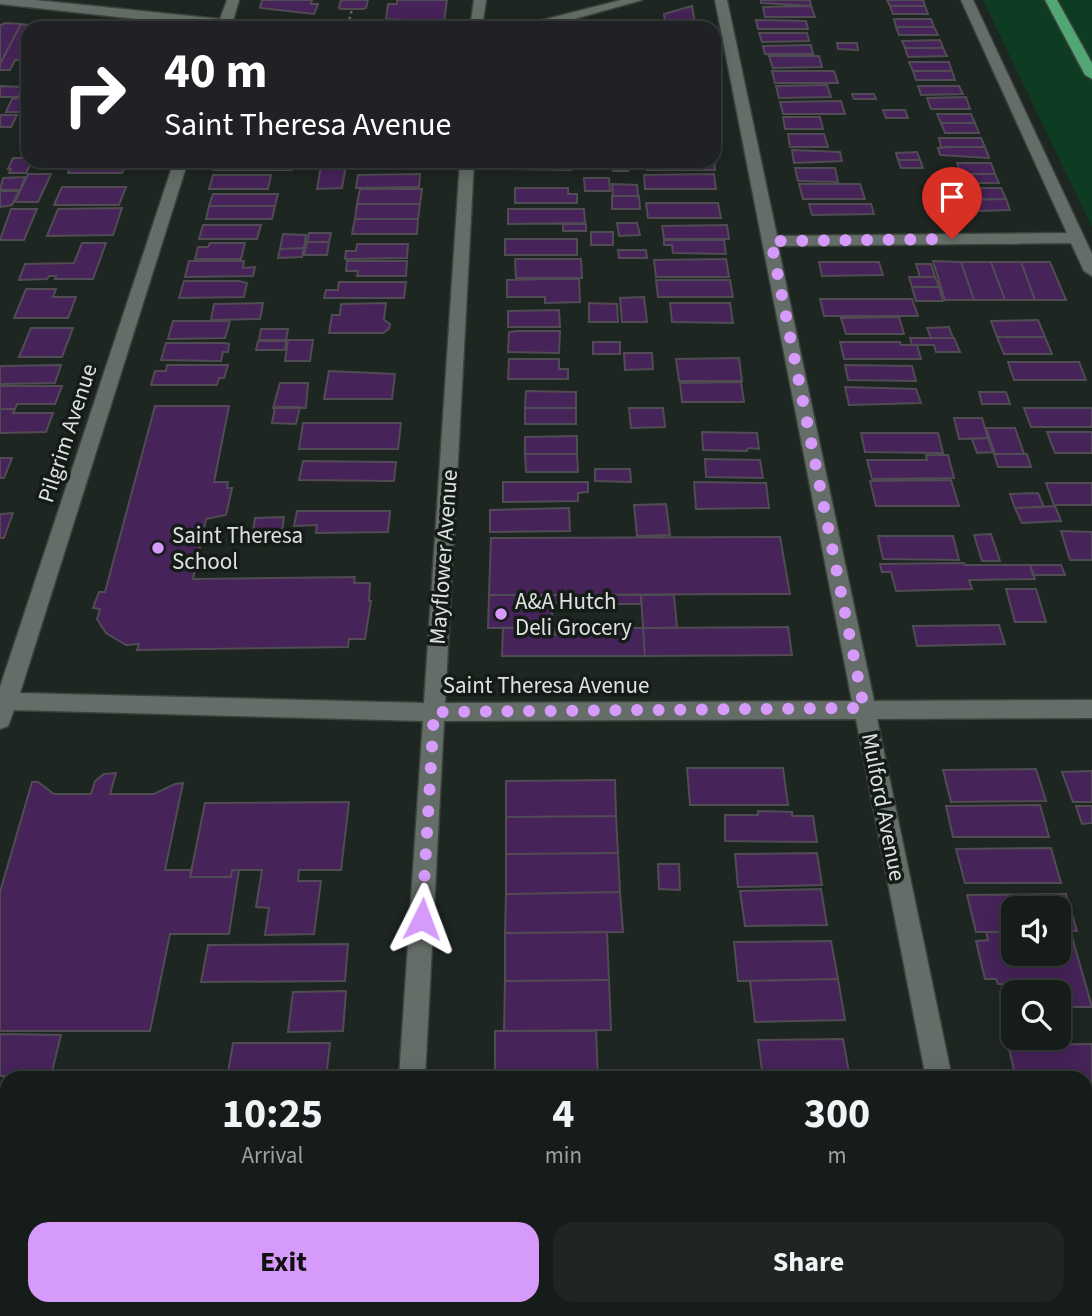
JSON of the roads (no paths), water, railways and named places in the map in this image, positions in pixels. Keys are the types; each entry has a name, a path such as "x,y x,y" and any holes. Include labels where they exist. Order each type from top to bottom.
{"highway":[{"path":"1051,0 1092,75"}],"street":[{"path":"0,0 182,21"},
{"path":"227,21 233,0"},
{"path":"477,21 480,0"},
{"path":"554,21 636,0"},
{"name":"Mulford Avenue","path":"721,0 938,1071"},
{"path":"967,0 1092,271"},
{"name":"Pilgrim Avenue","path":"2,707 179,168"},
{"name":"Mayflower Avenue","path":"412,1071 467,168"},
{"path":"771,241 1077,238"},
{"name":"Saint Theresa Avenue","path":"2,707 434,712 1092,709"}],"place":[{"name":"Saint Theresa School","path":"158,548"},
{"name":"A&A Hutch Deli Grocery","path":"501,614"}]}
